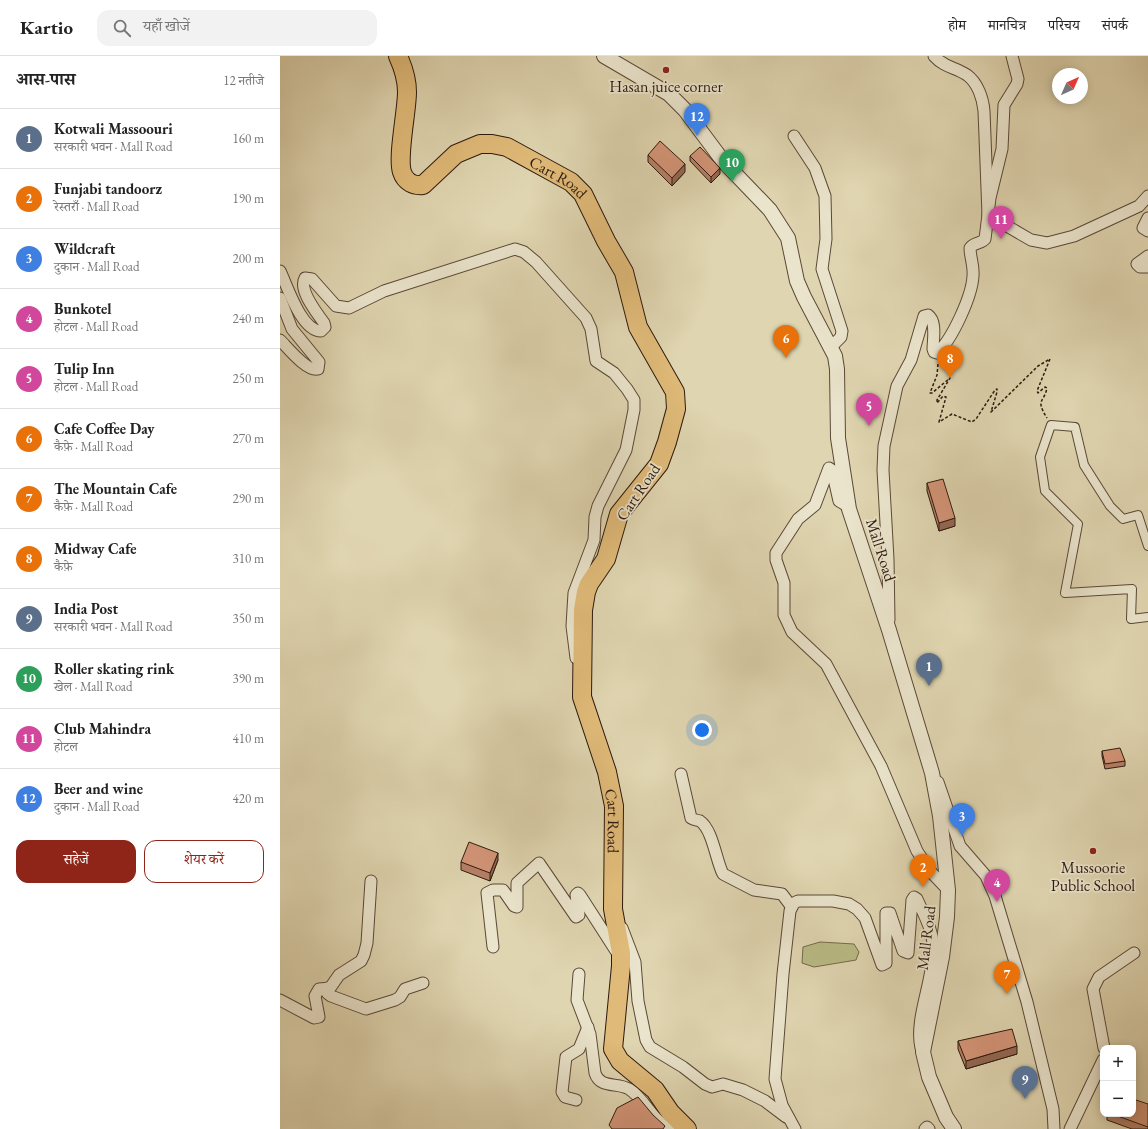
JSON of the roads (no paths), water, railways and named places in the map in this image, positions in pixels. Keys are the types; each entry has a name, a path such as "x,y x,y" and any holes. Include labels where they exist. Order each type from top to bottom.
{"highway":[{"name":"Cart Road","path":"398,56 403,66 407,91 401,165 405,178 416,186 423,185 456,154 480,144 492,144 507,147 571,182 583,194 606,241 624,272 638,327 675,392 676,409 659,464 619,514 606,559 586,592 584,610 582,697 607,772 614,806 613,909 621,958 612,1044 614,1054 632,1072 655,1090 670,1112 687,1129"}],"street":[{"name":"Mall Road","path":"604,56 669,94 685,110 724,161 770,210 788,238 797,280 804,297 832,346 837,369 838,438 849,507 889,630 932,773 940,816 948,890 947,917 942,957 923,1052 929,1077 952,1128"},
{"path":"934,56 944,65 966,74 975,84 981,96 984,112 988,215"},
{"path":"889,630 888,559 883,470 884,446 897,386 911,360 922,319 926,315 932,318 934,325 933,349 937,354 952,331 967,301 973,276 970,248 974,244 981,243 985,238 988,215 1002,149 1004,106 1017,84 1018,79 1012,56"},
{"path":"794,136 815,168 825,196 826,235 822,269 842,331 841,337 832,346"},
{"path":"988,215 1031,240 1047,243 1074,236 1138,206 1148,196"},
{"path":"1148,218 1143,228 1145,231 1148,231"},
{"path":"280,271 296,307 313,328 321,331 325,327 324,323 309,301 303,285 305,278 312,279 336,306 349,308 384,291 515,249 524,252 536,262 586,318 591,329 596,361 614,373 628,389 634,400 634,410 626,450 598,506 595,517 594,540 574,593 572,616 573,641 576,660 582,676"},
{"path":"1148,256 1137,264 1140,267 1148,267"},
{"path":"280,298 292,329 319,362 318,369 311,369 303,363 280,340"},
{"path":"1148,546 1138,515 1123,519 1110,506 1084,465 1075,427 1051,424 1040,457 1045,491 1078,524 1065,593 1132,589 1131,619 1148,616"},
{"path":"849,507 839,501 832,470 829,468 815,505 798,519 776,553 776,560 784,583 784,615 788,626 797,638 826,664 881,766 918,851 931,872 948,890"},
{"path":"932,773 943,794 960,846 981,870 990,884 995,896 1027,1002 1053,1109 1054,1129"},
{"path":"681,774 691,817 693,820 699,821 705,826 723,874 754,890 782,894 791,906 775,1065 778,1095 793,1124"},
{"path":"493,947 487,893 493,890 503,890 516,907 517,883 539,864 576,917 579,915 579,912 576,895 578,893 580,895 621,958"},
{"path":"280,1000 317,1018 319,1015 315,996 319,989 330,988 342,973 361,961 367,943 371,881"},
{"path":"791,906 798,901 833,901 849,904 857,909 865,918 880,964 884,965 886,963 886,913 890,914 903,951 908,953 912,900 914,897 917,899 932,936 934,948 920,1032 920,1047 923,1052"},
{"path":"613,909 632,953 643,1026 650,1047 683,1067 705,1084 712,1087 723,1084 743,1090 765,1101 793,1124"},
{"path":"1103,1045 1093,990 1095,982 1099,977 1134,953"},
{"path":"579,974 577,1000 588,1027 597,1079 602,1083 622,1086 632,1091 659,1122 669,1129"},
{"path":"327,988 327,993 331,996 366,1009 395,1000 405,989 423,984"},
{"path":"576,1100 565,1096 562,1092 566,1058 579,1049 588,1027"},
{"path":"1070,1129 1100,1066"},
{"path":"925,1129 927,1127 929,1129"}],"place":[{"name":"Hasan juice corner","path":"666,70"},
{"name":"Beer and wine","path":"697,136"},
{"name":"Roller skating rink","path":"732,182"},
{"name":"Club Mahindra","path":"1001,239"},
{"name":"Cafe Coffee Day","path":"786,358"},
{"name":"Midway Cafe","path":"950,378"},
{"name":"Tulip Inn","path":"869,426"},
{"name":"Kotwali Massoouri","path":"929,686"},
{"name":"Wildcraft","path":"962,836"},
{"name":"Mussoorie Public School","path":"1093,851"},
{"name":"Funjabi tandoorz","path":"923,887"},
{"name":"Bunkotel","path":"997,902"},
{"name":"The Mountain Cafe","path":"1007,994"},
{"name":"India Post","path":"1025,1099"}]}
